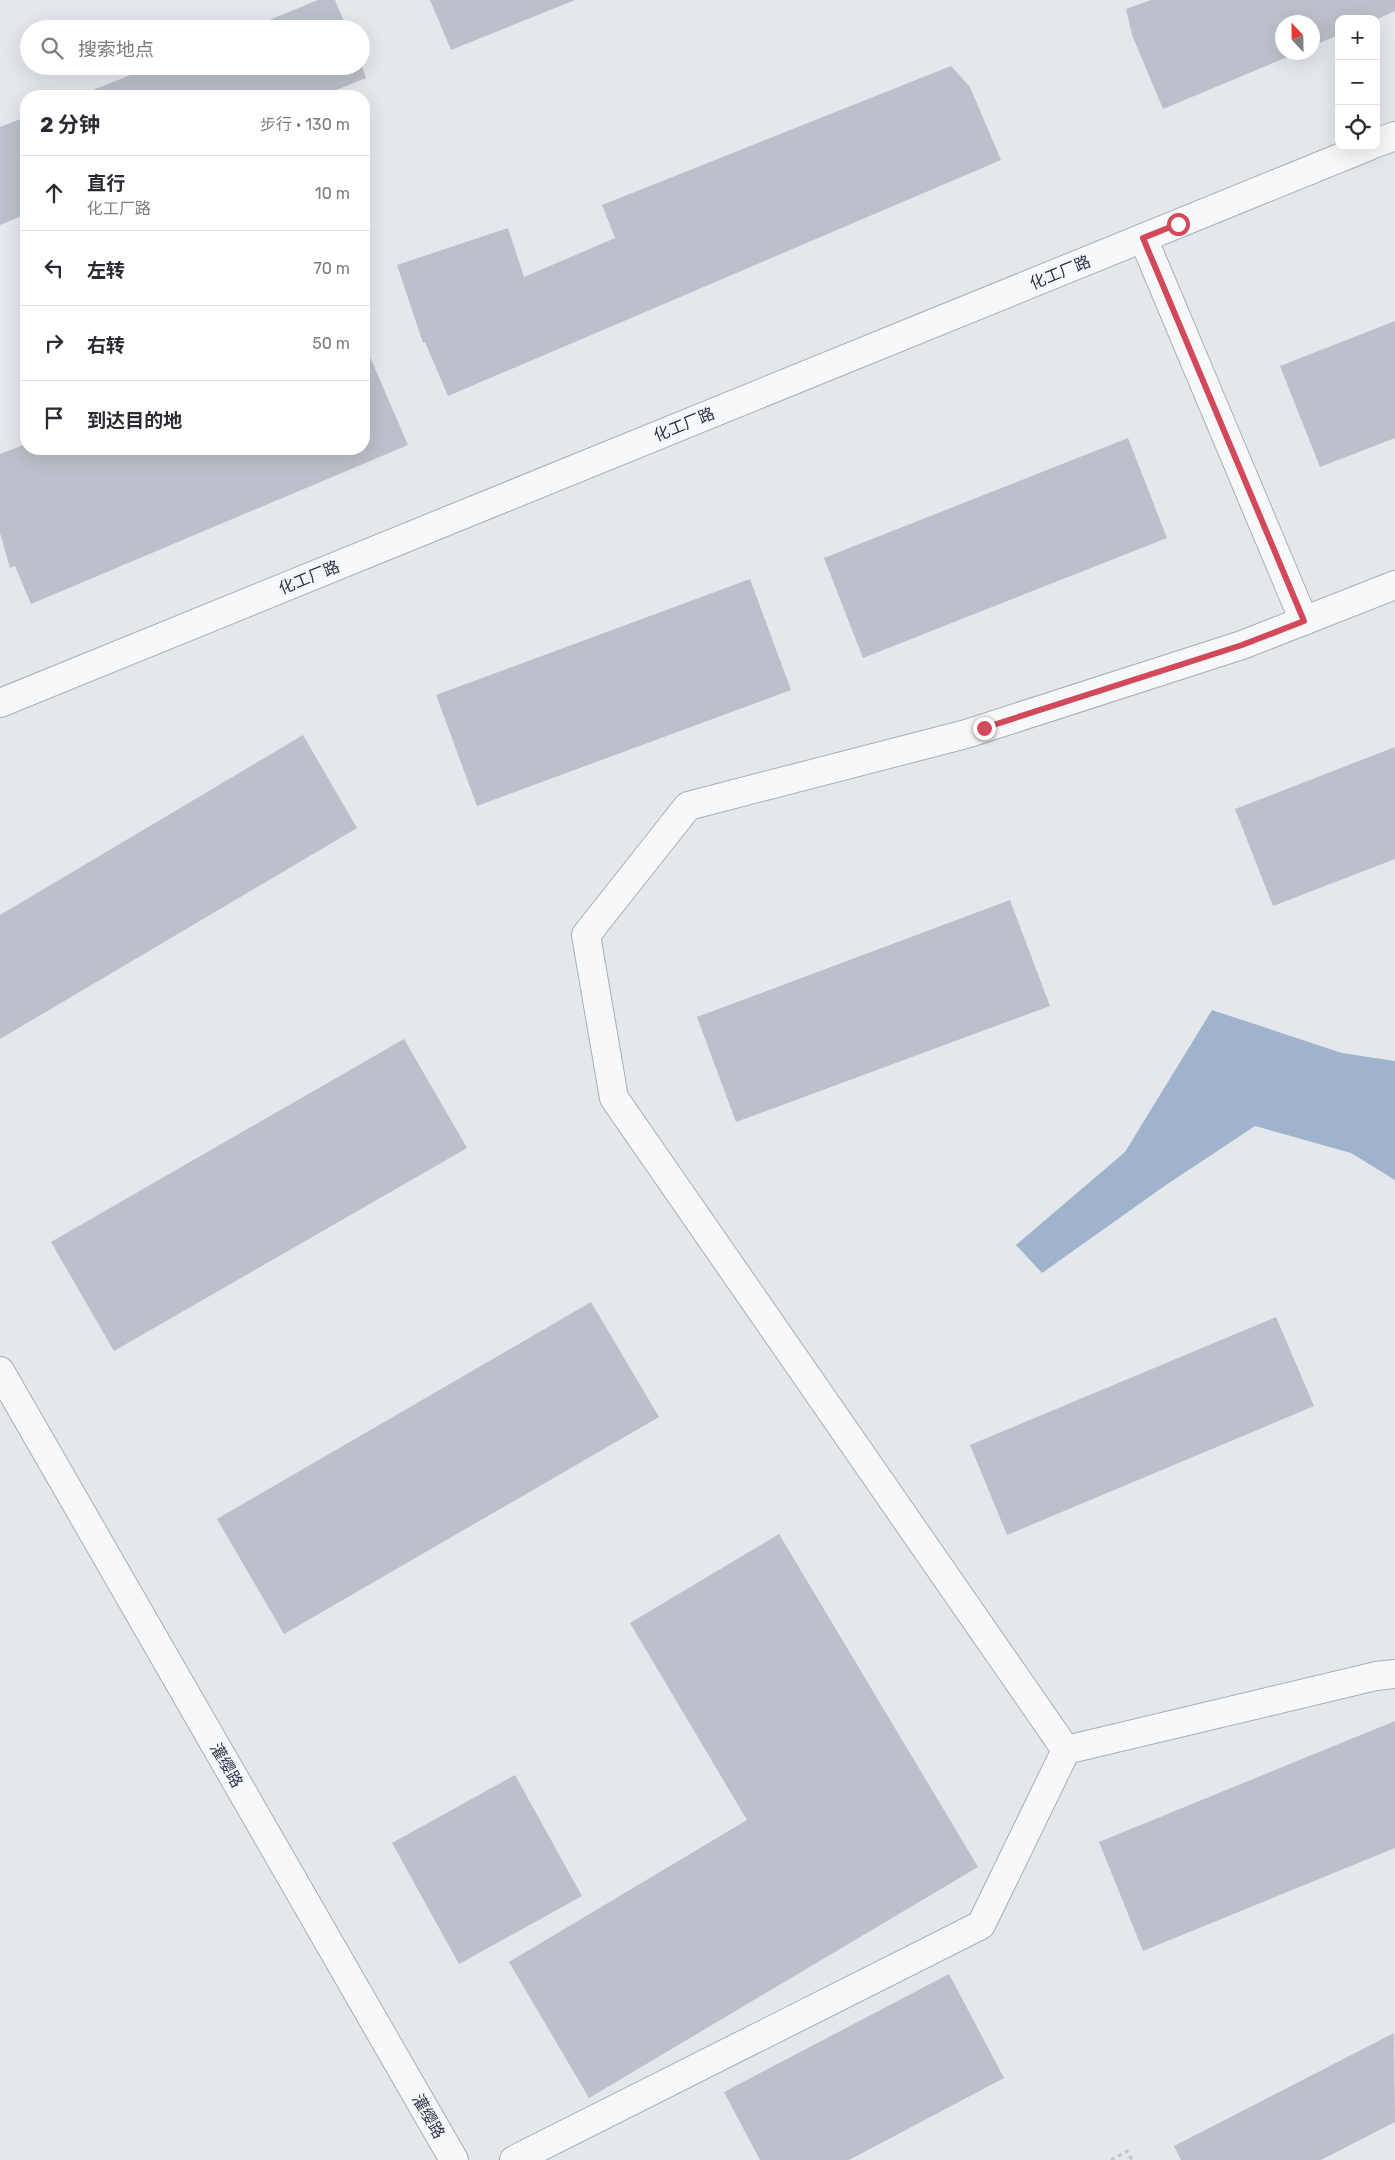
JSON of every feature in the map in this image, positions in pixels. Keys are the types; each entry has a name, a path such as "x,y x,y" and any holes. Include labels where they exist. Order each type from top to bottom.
{"street":[{"path":"1380,142 1395,136"},
{"name":"化工厂路","path":"0,703 1359,150"},
{"path":"1143,238 1304,621"},
{"path":"1066,1750 614,1098 586,935 688,806 966,734 1242,645 1395,586"},
{"name":"灌缨路","path":"0,1371 454,2160"},
{"path":"1066,1750 1376,1676 1395,1674"},
{"path":"514,2160 981,1926 1066,1750"}],"path":[{"path":"1111,2160 1127,2151 1132,2160"}],"water":[{"path":"1212,1010 1342,1053 1395,1061 1395,1180 1351,1153 1255,1126 1166,1185 1042,1273 1016,1245 1125,1152"}],"building":[{"path":"318,0 335,0 343,20 269,20"},
{"path":"430,0 575,0 451,50"},
{"path":"1151,0 1395,0 1395,11 1380,18 1380,15 1335,15 1335,37 1320,43 1320,15 1275,15 1275,60 1280,60 1163,109 1132,35 1126,9"},
{"path":"951,66 970,87 1001,160 448,396 425,342 423,343 397,265 508,228 524,277 615,238 602,205"},
{"path":"130,75 365,75 366,78 336,90 93,90"},
{"path":"20,119 20,217 0,225 0,127"},
{"path":"1395,321 1395,438 1320,467 1280,366"},
{"path":"370,357 408,445 31,604 15,566 10,568 0,533 0,454 20,446 20,455 370,455"},
{"path":"1128,438 1167,538 863,658 824,558"},
{"path":"750,579 791,690 477,806 436,695"},
{"path":"303,735 357,828 0,1039 0,915"},
{"path":"1395,747 1395,859 1273,906 1235,809"},
{"path":"1010,900 1050,1006 736,1122 697,1017"},
{"path":"404,1039 467,1148 114,1351 51,1242"},
{"path":"591,1302 659,1417 284,1634 217,1519"},
{"path":"1276,1317 1314,1406 1007,1535 970,1445"},
{"path":"779,1534 978,1867 589,2098 509,1962 747,1820 630,1623"},
{"path":"1395,1721 1395,1848 1143,1951 1099,1842"},
{"path":"515,1775 582,1896 459,1964 392,1843"},
{"path":"949,1974 1004,2078 849,2160 760,2160 724,2092"},
{"path":"1394,2033 1395,2122 1321,2160 1181,2160 1174,2146"}],"route":[{"path":"984,728 1242,645 1304,621 1143,238 1178,224"}]}
